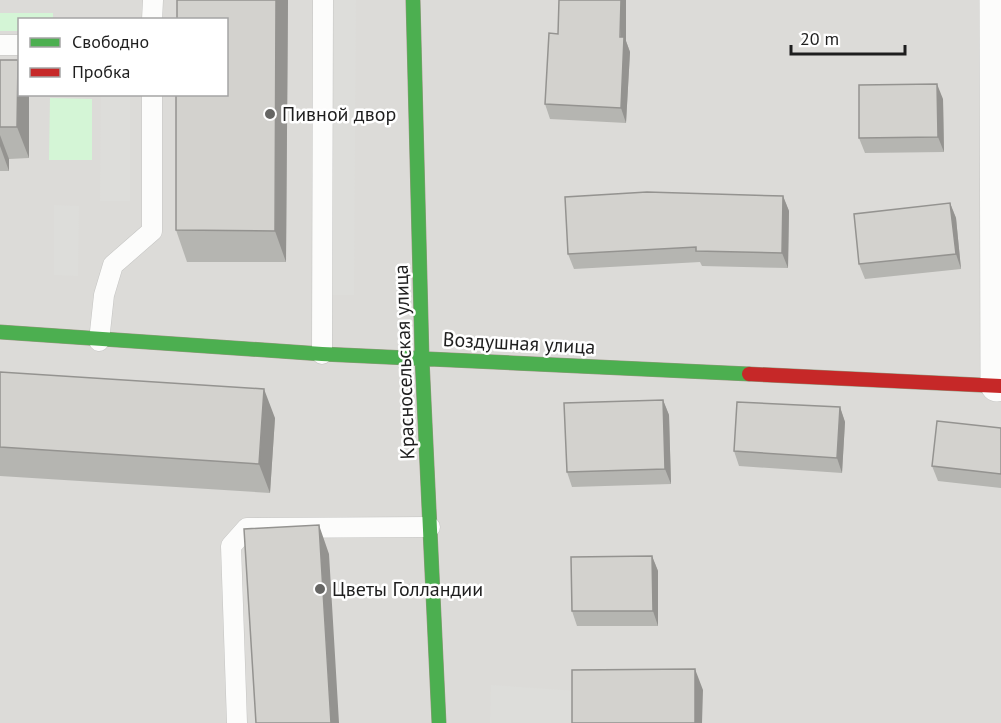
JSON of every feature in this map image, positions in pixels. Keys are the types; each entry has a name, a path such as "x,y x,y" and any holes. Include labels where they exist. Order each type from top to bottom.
{"street":[{"name":"Красносельская улица","path":"414,0 422,358 439,723"},
{"path":"996,0 999,386"},
{"name":"Воздушная улица","path":"0,332 99,341 322,354 999,386"}],"lane":[{"path":"152,18 153,0"},
{"path":"322,354 324,0"},
{"path":"0,45 18,45"},
{"path":"99,341 104,295 113,265 152,231 152,96"},
{"path":"237,723 231,546 247,528 430,528"}],"shaded area":[{"path":"0,0 1001,0 1001,723 0,723"},
{"path":"331,0 356,0 354,295 330,295"},
{"path":"101,96 130,96 130,201 100,201"},
{"path":"54,205 79,206 78,276 54,275"},
{"path":"491,685 579,691 578,723 490,723"}],"green space":[{"path":"0,13 53,13 53,18 18,18 18,31 0,31"},
{"path":"50,98 92,99 92,160 49,160"}],"building":[{"path":"177,0 276,0 275,231 176,230 176,96 228,96 228,18 177,18"},
{"path":"559,0 621,0 620,37 624,37 621,108 545,104 549,33 558,34"},
{"path":"0,60 18,60 17,127 0,127"},
{"path":"937,84 938,137 859,138 859,85"},
{"path":"647,192 783,196 782,253 696,251 696,247 568,254 565,197"},
{"path":"950,203 956,254 859,264 854,214"},
{"path":"0,372 264,389 259,464 0,447"},
{"path":"663,400 665,469 567,472 564,403"},
{"path":"737,402 840,407 837,458 734,451"},
{"path":"937,421 1001,428 1001,474 932,466"},
{"path":"319,525 331,723 256,723 244,529"},
{"path":"652,556 653,611 572,611 571,557"},
{"path":"695,669 695,723 572,723 572,670"}],"traffic: fast":[{"path":"413,0 422,358 439,723"},
{"path":"0,332 322,354 749,374"}],"traffic: jam":[{"path":"749,374 1001,386"}],"place":[{"name":"Пивной двор","path":"270,114"},
{"name":"Цветы Голландии","path":"320,589"}]}
